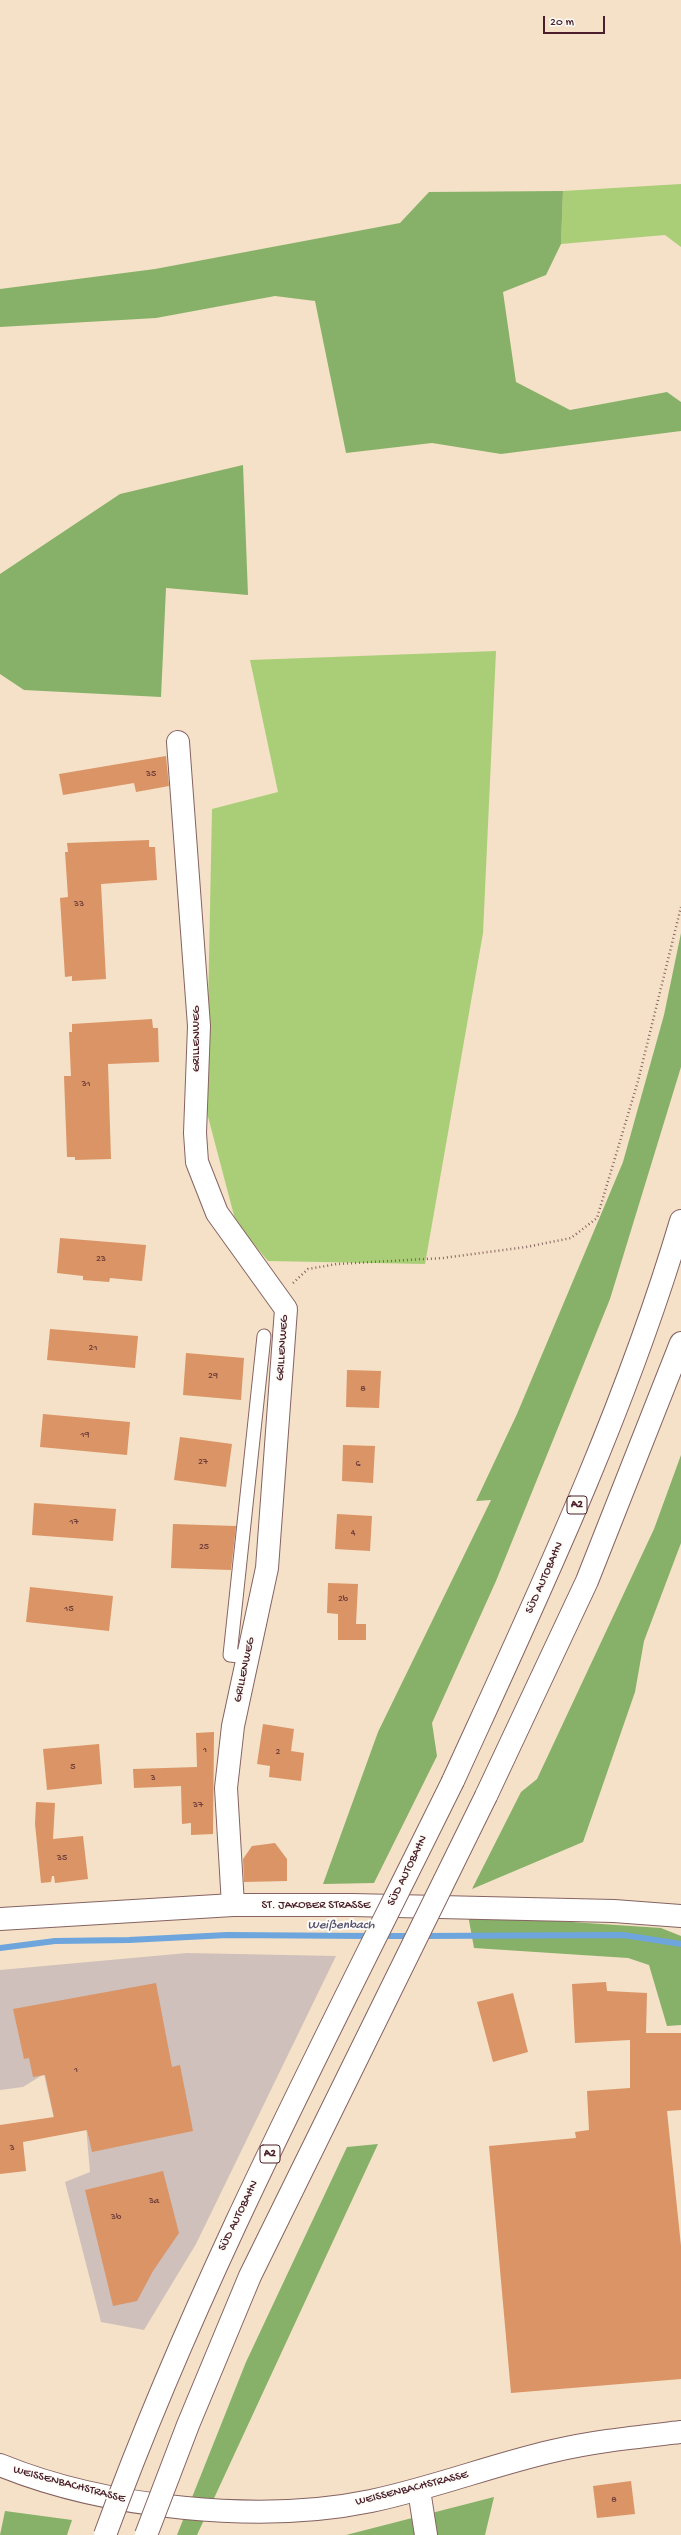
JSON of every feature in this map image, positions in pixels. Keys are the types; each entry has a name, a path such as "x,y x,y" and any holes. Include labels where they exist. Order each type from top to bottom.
{"main road":[{"name":"GRILLENWEG","path":"178,742 199,1026 195,1133 197,1162 217,1213 286,1309 267,1568 233,1726 226,1788 233,1905"},
{"name":"SÜD AUTOBAHN","path":"105,2535 141,2436 212,2270 453,1780 552,1565 597,1457 639,1347 681,1220"},
{"path":"146,2535 188,2425 250,2276 486,1796 587,1581 681,1343"},
{"name":"ST. JAKOBER STRASSE","path":"0,1919 233,1905 614,1911 681,1916"},
{"name":"WEISSENBACHSTRASSE","path":"0,2465 17,2472 124,2501 240,2511 300,2510 370,2501 419,2490 552,2451 601,2441 681,2432"},
{"path":"419,2490 426,2535"}],"lane":[{"path":"249,1657 230,1655 264,1336"}],"path":[{"path":"286,1309 288,1288 308,1269 337,1264 443,1258 526,1247 571,1238 597,1218 638,1081 681,906"}],"shaded area":[{"path":"187,1953 336,1956 196,2244 144,2330 101,2322 65,2182 90,2172 86,2126 57,2133 44,2074 23,2087 0,2090 0,1970"}],"green space":[{"path":"681,184 681,247 665,235 561,244 563,191"},
{"path":"563,191 561,244 546,275 503,292 516,382 570,410 667,392 681,402 681,431 501,454 432,443 346,453 315,301 275,296 156,318 0,327 0,289 155,269 400,223 429,192"},
{"path":"243,465 248,595 166,588 161,697 24,690 0,674 0,574 120,494"},
{"path":"496,651 483,933 425,1264 268,1261 236,1223 206,1109 212,809 278,792 250,660"},
{"path":"681,933 681,1067 610,1299 496,1581 432,1723 437,1756 374,1883 323,1884 378,1732 491,1500 476,1501 517,1414 623,1162 664,1015"},
{"path":"681,1455 681,1543 644,1641 635,1692 583,1842 472,1889 521,1792 537,1779 654,1529"},
{"path":"468,1915 661,1928 681,1936 681,2025 667,2026 649,1965 628,1958 474,1948"},
{"path":"378,2144 197,2535 177,2535 246,2362 347,2147"},
{"path":"494,2497 485,2535 346,2535"},
{"path":"5,2511 72,2520 67,2535 0,2535"}],"building":[{"path":"166,756 169,786 136,792 134,783 63,795 59,774"},
{"path":"149,840 149,847 155,847 157,880 101,884 106,979 72,981 72,976 65,977 60,898 68,897 65,852 68,852 67,843"},
{"path":"152,1019 153,1028 158,1028 159,1062 108,1064 111,1159 75,1160 75,1157 67,1157 64,1076 71,1076 69,1032 72,1032 72,1024"},
{"path":"60,1238 146,1245 142,1281 110,1278 109,1282 83,1280 83,1276 57,1273"},
{"path":"50,1329 138,1336 135,1368 47,1360"},
{"path":"186,1353 244,1358 241,1400 183,1395"},
{"path":"347,1370 381,1371 379,1408 346,1407"},
{"path":"43,1414 130,1422 127,1455 40,1447"},
{"path":"180,1437 232,1444 226,1487 174,1480"},
{"path":"343,1445 375,1446 373,1483 342,1481"},
{"path":"34,1503 116,1509 113,1541 32,1535"},
{"path":"337,1514 372,1516 370,1551 335,1549"},
{"path":"173,1524 236,1526 231,1570 171,1568"},
{"path":"328,1583 358,1584 356,1624 366,1624 366,1640 338,1640 338,1614 327,1613"},
{"path":"30,1587 113,1596 109,1631 26,1622"},
{"path":"263,1724 294,1729 291,1751 304,1753 301,1781 269,1777 270,1766 257,1764"},
{"path":"214,1732 213,1834 191,1835 191,1823 182,1824 181,1786 134,1788 133,1769 197,1767 196,1733"},
{"path":"99,1744 102,1784 47,1790 43,1749"},
{"path":"36,1802 55,1803 53,1839 83,1836 88,1879 55,1883 54,1876 52,1876 51,1882 41,1883 35,1824"},
{"path":"275,1843 287,1859 287,1881 244,1882 243,1859 252,1846"},
{"path":"606,1982 607,1991 647,1993 646,2033 681,2033 681,2110 667,2111 681,2246 681,2379 511,2393 489,2146 576,2138 575,2132 589,2130 587,2091 630,2088 630,2040 575,2043 572,1984"},
{"path":"156,1983 172,2067 180,2065 193,2131 92,2152 87,2130 23,2142 26,2171 0,2174 0,2125 54,2117 45,2075 33,2077 29,2058 24,2059 13,2009"},
{"path":"513,1993 528,2052 493,2062 477,2002"},
{"path":"163,2171 179,2233 153,2271 137,2301 113,2306 85,2190"},
{"path":"631,2481 635,2514 597,2518 593,2486"}],"waterway":[{"name":"Weißenbach","path":"0,1948 55,1941 129,1940 227,1935 370,1936"},
{"name":"Weißenbach","path":"421,1936 623,1935 681,1944"},
{"name":"Weißenbach","path":"381,1936 412,1936"}]}
